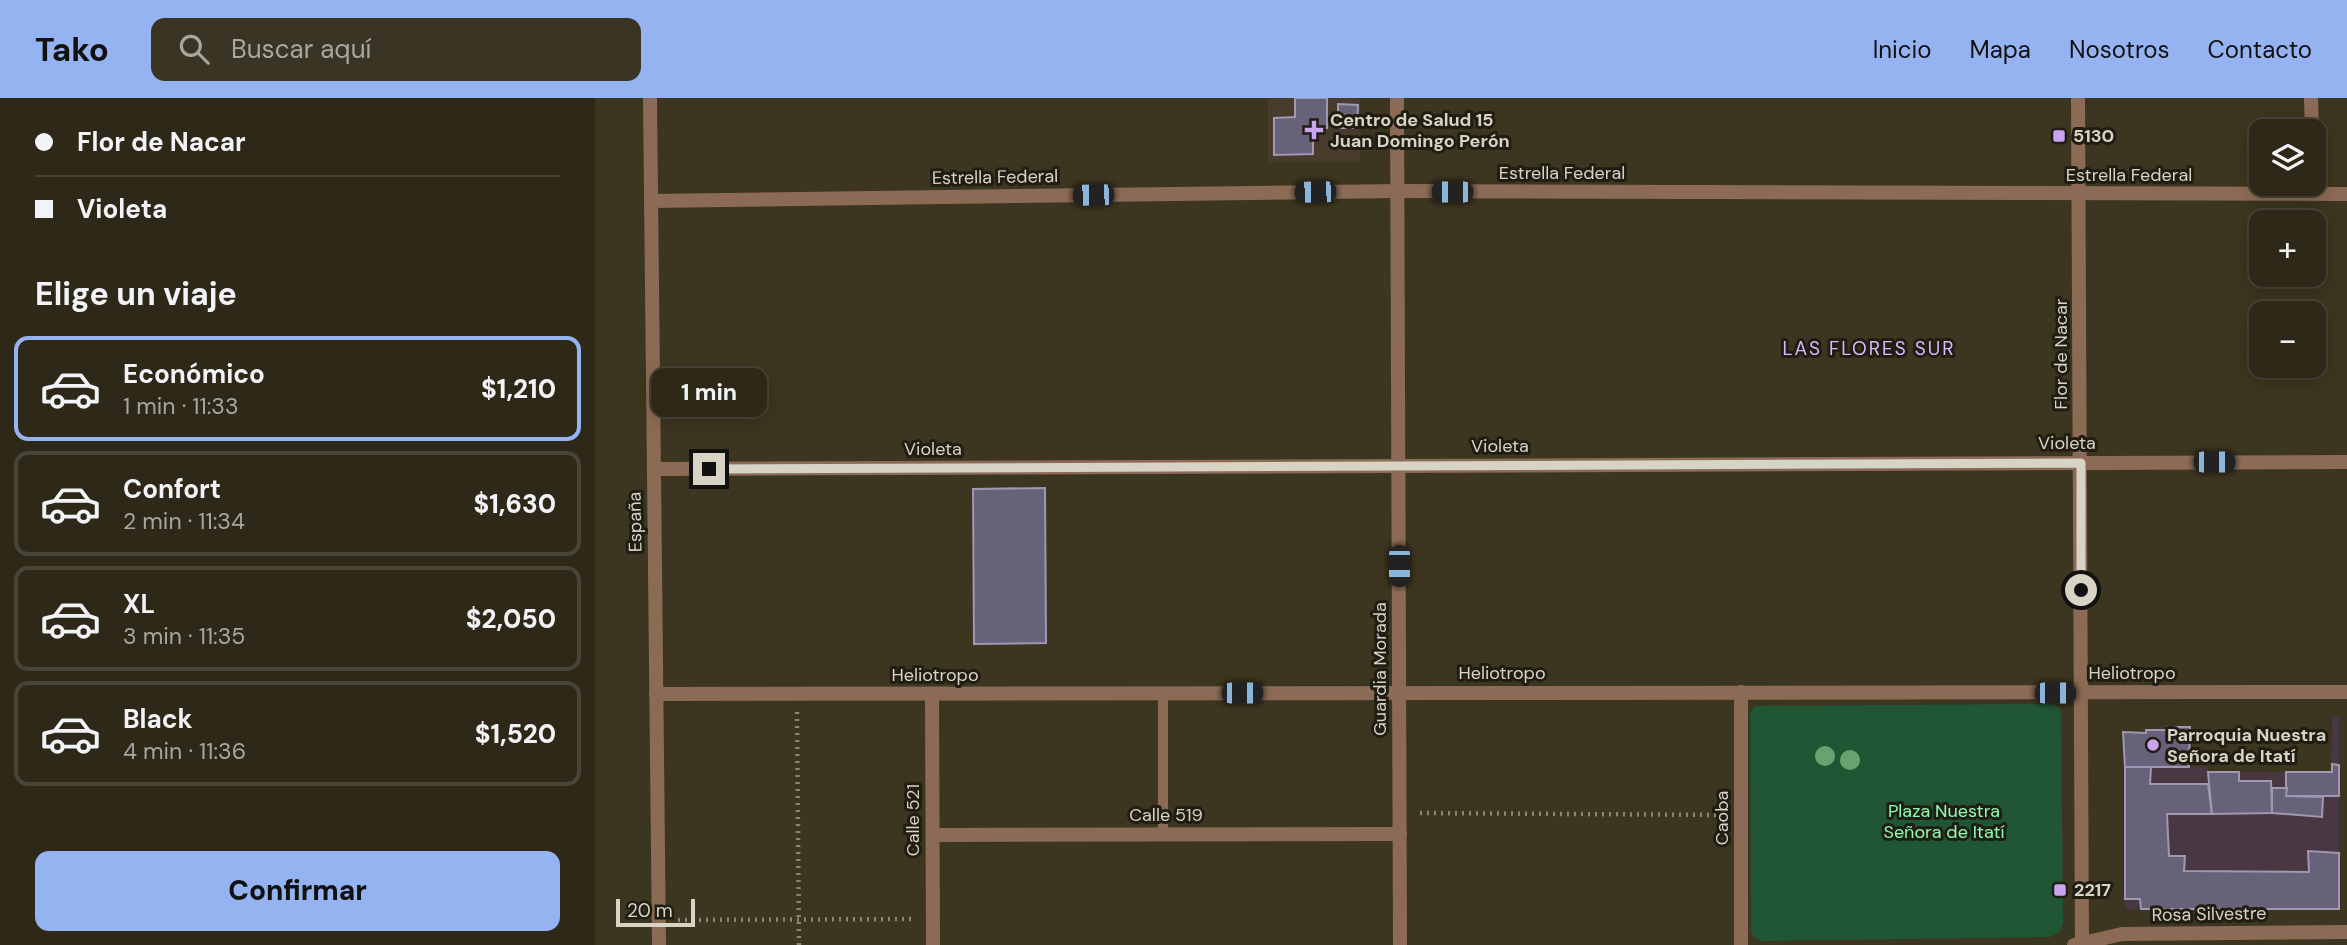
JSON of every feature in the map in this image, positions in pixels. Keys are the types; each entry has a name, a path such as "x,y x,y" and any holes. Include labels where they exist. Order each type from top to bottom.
{"street":[{"name":"España","path":"650,98 659,945"},
{"name":"Guardia Morada","path":"1397,98 1400,945"},
{"name":"Flor de Nacar","path":"2078,98 2081,463 2079,944"},
{"path":"2311,98 2312,119"},
{"name":"Estrella Federal","path":"651,201 1398,191 2080,194 2249,190"},
{"name":"Estrella Federal","path":"2326,191 2347,194"},
{"name":"Violeta","path":"654,469 2347,461"},
{"name":"Caoba","path":"1741,692 1741,945"},
{"name":"Heliotropo","path":"656,694 2347,692"},
{"name":"Calle 521","path":"932,694 933,945"},
{"name":"Calle 519","path":"933,835 1400,834"},
{"name":"Rosa Silvestre","path":"2079,944 2122,934 2347,932"}],"lane":[{"path":"1163,693 1164,835"}],"path":[{"path":"797,694 799,945"},
{"path":"1400,813 1741,815"},
{"path":"659,920 933,919"}],"shaded area":[{"name":"Centro de Salud 15 Juan Domingo Perón","path":"1268,98 1360,98 1360,162 1268,162"},
{"path":"2332,717 2339,717 2339,909 2125,909 2125,767 2208,767 2209,772 2331,772"}],"green space":[{"name":"Plaza Nuestra Señora de Itatí","path":"2052,704 2059,707 2061,713 2063,922 2060,932 2050,937 1761,941 1754,937 1751,931 1750,713 1754,706"}],"building":[{"path":"1295,98 1327,98 1327,128 1313,128 1313,154 1274,155 1274,118 1295,117"},
{"path":"1338,104 1358,105 1357,128 1338,128"},
{"path":"1045,488 1046,643 974,644 973,489"},
{"path":"2167,727 2190,727 2189,767 2125,767 2123,732 2146,733 2146,730 2167,730"},
{"path":"2332,764 2339,765 2339,796 2286,796 2286,772 2332,772"},
{"path":"2125,767 2151,767 2150,784 2208,784 2212,814 2167,814 2169,856 2185,856 2184,871 2309,872 2308,851 2339,853 2339,909 2141,909 2140,899 2125,899"},
{"path":"2208,772 2239,772 2239,781 2271,781 2272,813 2212,814"},
{"path":"2272,788 2287,788 2286,796 2323,797 2322,817 2272,813"}],"place":[{"name":"Centro de Salud 15 Juan Domingo Perón","path":"1314,130"},
{"name":"5130","path":"2059,136"},
{"name":"Parroquia Nuestra Señora de Itatí","path":"2153,745"},
{"name":"2217","path":"2060,890"}],"district":[{"name":"LAS FLORES SUR","path":"1869,348"}],"route":[{"path":"709,469 2081,463 2081,590"}]}
